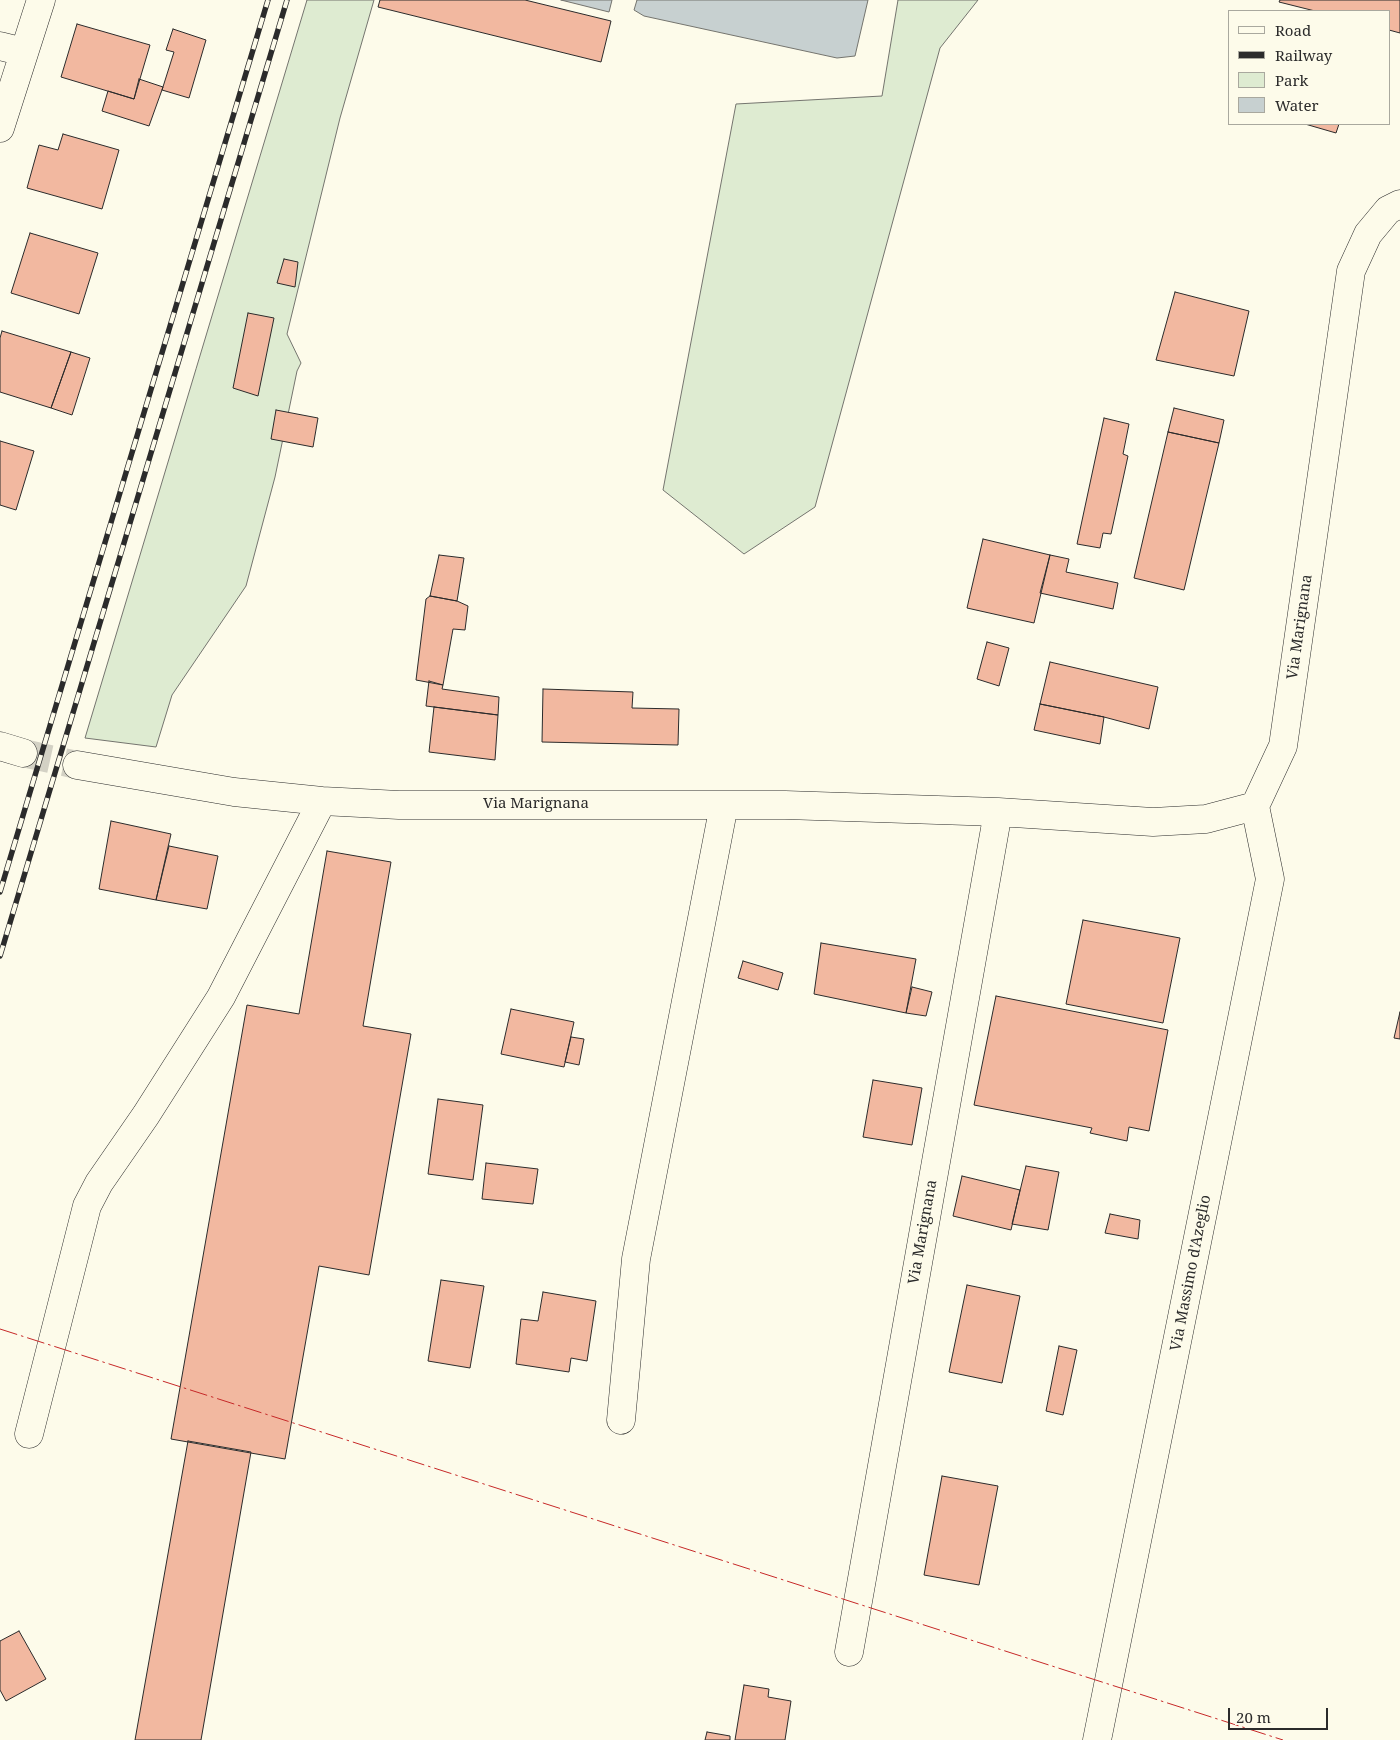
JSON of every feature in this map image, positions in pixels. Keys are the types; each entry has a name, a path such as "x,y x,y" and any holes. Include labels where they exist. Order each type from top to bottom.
{"street":[{"path":"0,128 12,49 41,0"},
{"name":"Via Marignana","path":"77,766 234,792 322,801 399,805 724,805 998,812 1153,822 1206,819 1255,806 1283,746 1351,271 1368,234 1388,210 1400,204"},
{"path":"28,1434 88,1206 99,1183 146,1115 221,997 322,801"},
{"path":"621,1420 636,1259 724,805"},
{"name":"Via Massimo d'Azeglio","path":"1097,1740 1270,879 1255,806"},
{"name":"Via Marignana","path":"849,1652 998,812"}],"green space":[{"path":"307,0 374,0 340,118 287,334 301,363 297,371 275,477 246,586 172,695 156,747 85,738"},
{"path":"898,0 978,0 940,48 815,507 744,554 663,490 736,104 882,96"}],"water":[{"path":"561,0 612,0 609,12"},
{"path":"637,0 868,0 855,56 837,58 644,16 634,10"}],"building":[{"path":"380,0 525,0 611,21 601,62 378,7"},
{"path":"1280,0 1400,0 1400,33 1390,30 1390,10 1311,10 1279,2"},
{"path":"77,24 150,45 134,99 61,77"},
{"path":"173,29 206,40 189,98 162,90 174,52 166,50"},
{"path":"139,79 163,87 149,126 102,111 108,91 134,99"},
{"path":"1308,125 1339,125 1336,133"},
{"path":"63,134 119,150 102,209 27,188 39,145 58,150"},
{"path":"30,233 98,253 79,314 11,293"},
{"path":"284,259 298,262 295,287 277,283"},
{"path":"1175,292 1249,311 1234,376 1156,360"},
{"path":"248,313 274,318 258,396 233,388"},
{"path":"2,331 71,352 51,408 0,392 0,338"},
{"path":"71,352 90,358 72,415 51,408"},
{"path":"1174,408 1224,420 1219,443 1168,432"},
{"path":"276,410 318,418 313,447 271,439"},
{"path":"1104,418 1129,424 1123,454 1128,456 1111,534 1103,533 1100,548 1077,544"},
{"path":"1168,432 1219,443 1184,590 1134,578"},
{"path":"0,441 34,451 16,510 0,505"},
{"path":"983,539 1050,555 1034,623 967,608"},
{"path":"439,555 464,558 457,601 430,596"},
{"path":"1050,555 1069,559 1066,572 1118,583 1113,609 1040,593"},
{"path":"430,596 457,601 468,606 465,630 453,629 443,685 416,680 426,599"},
{"path":"987,642 1009,648 999,686 977,679"},
{"path":"1050,662 1158,687 1149,729 1104,717 1040,704"},
{"path":"429,681 443,685 442,689 499,697 498,715 426,706"},
{"path":"543,689 633,692 632,708 679,709 678,745 542,742"},
{"path":"1040,704 1104,717 1100,744 1034,730"},
{"path":"434,707 498,715 495,760 429,752"},
{"path":"111,821 171,834 156,900 99,889"},
{"path":"169,846 218,856 207,909 156,900"},
{"path":"327,851 391,862 363,1026 411,1034 369,1275 319,1266 285,1459 171,1439 247,1005 299,1014"},
{"path":"1083,920 1180,938 1163,1023 1066,1004"},
{"path":"821,943 916,959 906,1013 814,994"},
{"path":"743,961 783,973 778,990 738,978"},
{"path":"912,987 932,992 926,1016 906,1013"},
{"path":"996,996 1168,1030 1149,1131 1129,1127 1127,1141 1090,1133 1092,1128 974,1105"},
{"path":"511,1009 574,1022 564,1067 501,1054"},
{"path":"1400,1012 1400,1039 1394,1038"},
{"path":"571,1037 584,1039 579,1065 565,1062"},
{"path":"873,1080 922,1088 912,1145 863,1137"},
{"path":"438,1099 483,1105 473,1180 428,1174"},
{"path":"486,1163 538,1169 533,1204 482,1199"},
{"path":"1026,1166 1059,1172 1048,1230 1012,1224"},
{"path":"962,1176 1020,1190 1011,1230 953,1216"},
{"path":"1110,1214 1140,1220 1138,1239 1105,1233"},
{"path":"441,1280 484,1286 470,1368 428,1361"},
{"path":"967,1285 1020,1296 1002,1383 949,1372"},
{"path":"543,1292 596,1301 587,1361 571,1358 569,1372 516,1364 521,1319 538,1321"},
{"path":"1059,1346 1077,1350 1063,1415 1046,1411"},
{"path":"188,1441 251,1452 201,1740 135,1740"},
{"path":"942,1476 998,1486 979,1585 924,1575"},
{"path":"19,1631 46,1679 6,1701 0,1690 0,1641"},
{"path":"744,1685 769,1689 768,1697 791,1701 785,1740 735,1740"},
{"path":"707,1732 730,1736 730,1740 705,1740"}],"tunnel":[{"path":"23,753 77,765"}],"railway":[{"path":"0,892 268,0"},
{"path":"0,956 287,0"}],"power":[{"path":"0,1329 1283,1740"}]}
